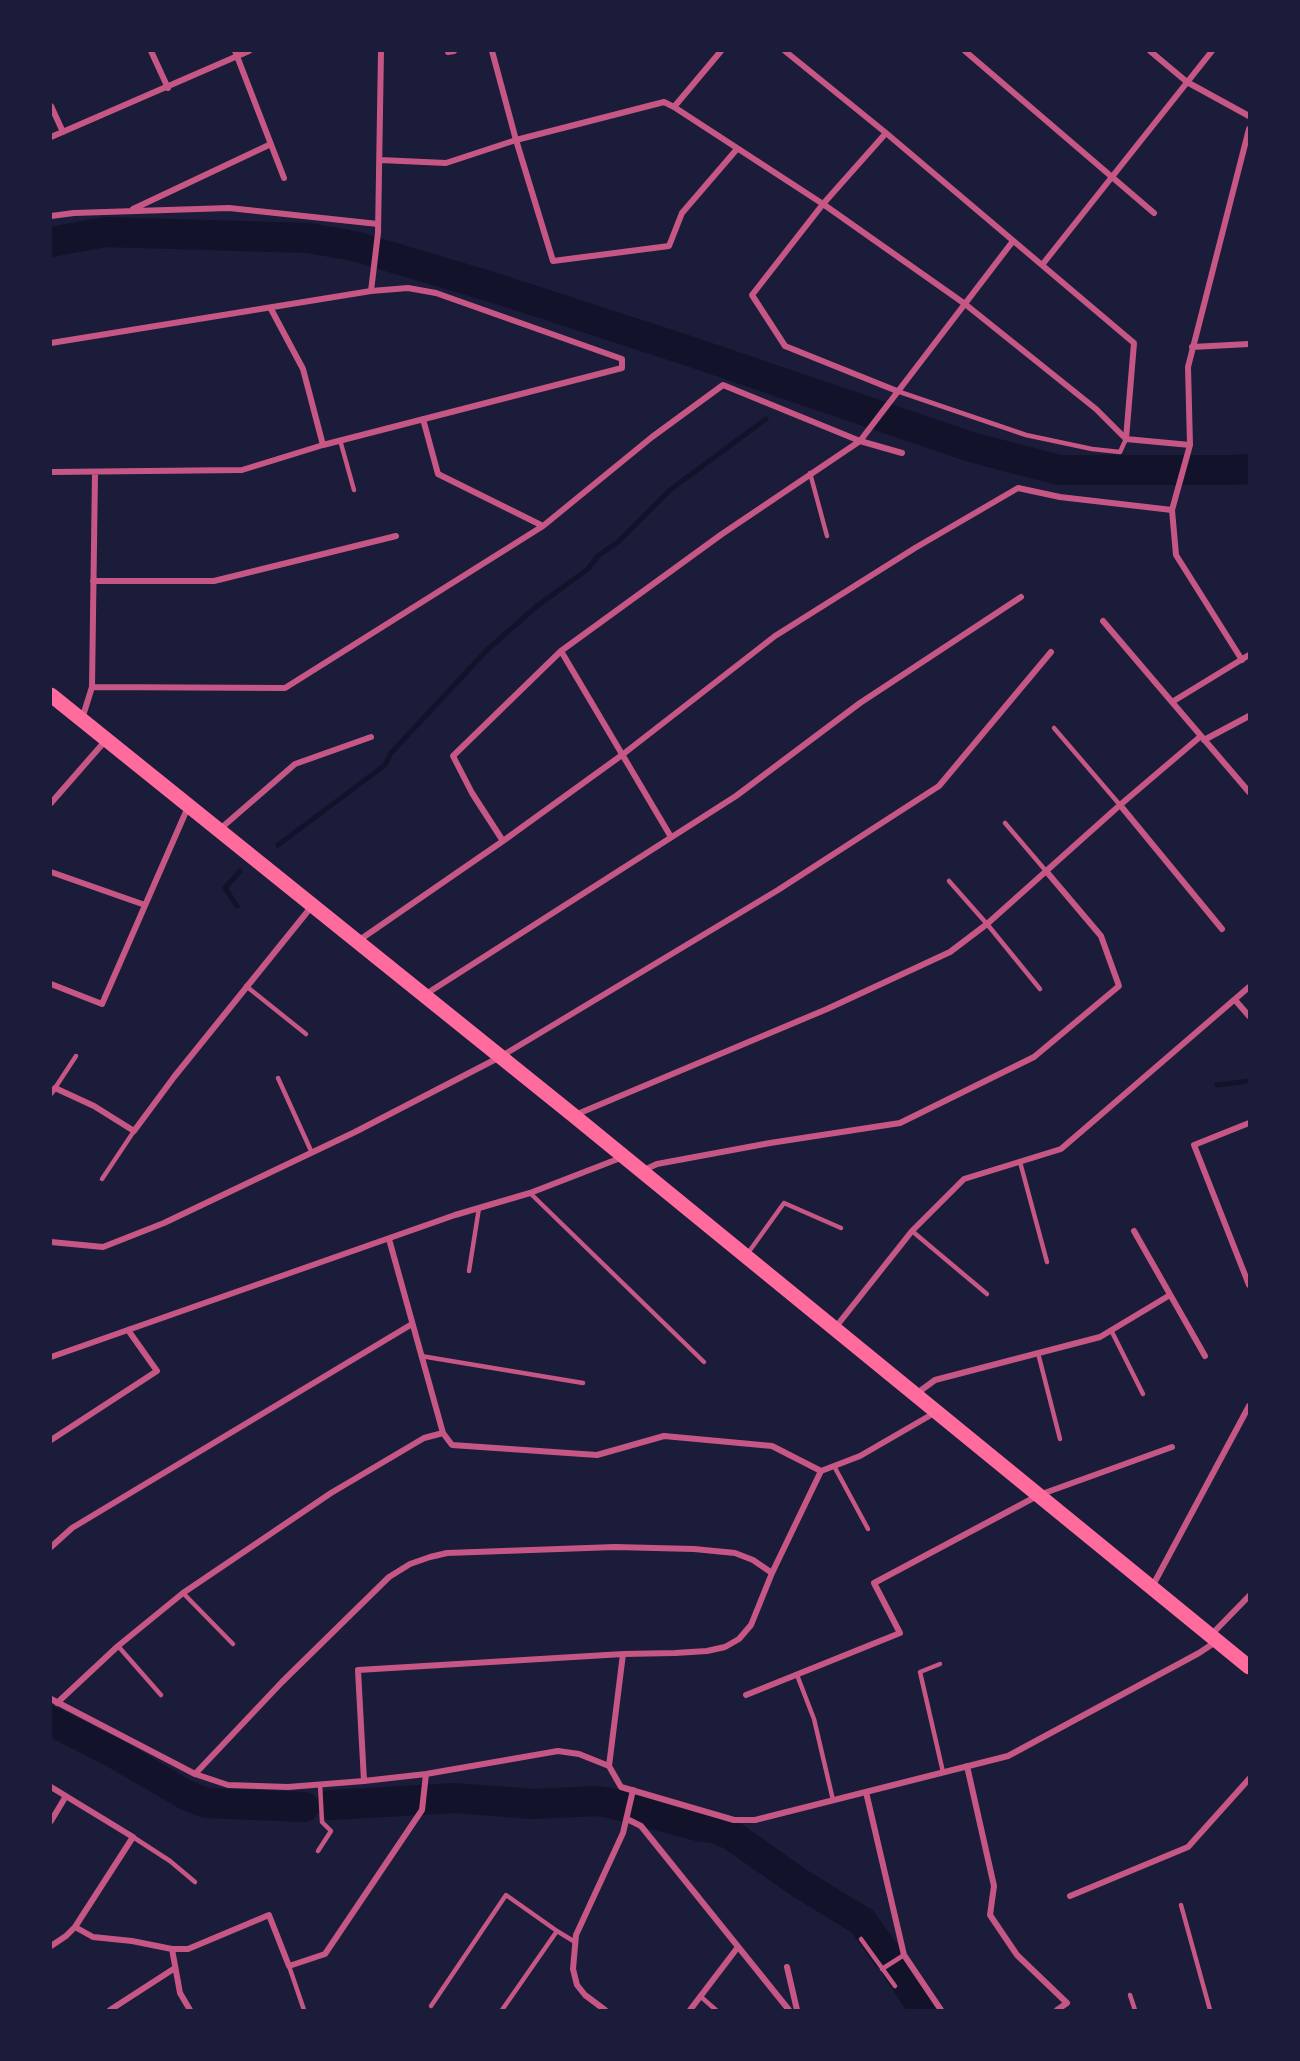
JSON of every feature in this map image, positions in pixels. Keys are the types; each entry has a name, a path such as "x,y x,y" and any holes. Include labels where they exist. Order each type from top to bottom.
{"main road":[{"path":"51,695 573,1115 1249,1667"}],"street":[{"path":"151,51 168,88"},
{"path":"51,137 168,88 236,54 249,51"},
{"path":"371,291 378,233 381,51"},
{"path":"492,51 553,261 669,246 682,213 737,149"},
{"path":"674,107 721,51"},
{"path":"785,51 886,133 1134,343 1126,439"},
{"path":"964,51 1154,213"},
{"path":"1150,51 1187,82 1249,116"},
{"path":"1042,265 1212,51"},
{"path":"236,54 284,178"},
{"path":"380,160 446,163 516,140 664,102 823,204 965,304 1096,409 1126,439 1191,445"},
{"path":"51,106 63,132"},
{"path":"1242,660 1176,555 1172,510 1191,445 1188,367 1192,347 1249,129"},
{"path":"886,133 823,204 752,295 785,346 897,391"},
{"path":"129,211 271,144"},
{"path":"51,216 229,208 378,224"},
{"path":"503,841 472,793 453,756 561,651 722,534 860,441 1013,241"},
{"path":"51,343 371,291 408,288 436,293 622,359 622,368 340,440 242,470 51,472"},
{"path":"271,309 303,369 323,445"},
{"path":"1192,347 1249,344"},
{"path":"93,687 285,688 543,526 652,437 723,385 860,441 902,453"},
{"path":"423,419 438,474 543,526"},
{"path":"82,720 93,687 95,473"},
{"path":"358,942 622,755 775,636 915,548 1018,488 1060,496 1172,510"},
{"path":"93,581 214,581 396,536"},
{"path":"424,996 736,796 860,703 1022,597"},
{"path":"1103,621 1249,792"},
{"path":"561,651 671,837"},
{"path":"51,1242 103,1247 164,1223 312,1153 500,1057 778,890 939,786 1051,652"},
{"path":"1172,702 1249,655"},
{"path":"573,1115 827,1009 950,952 987,924 1120,805 1203,738 1249,716"},
{"path":"219,830 296,764 370,737"},
{"path":"51,803 107,740"},
{"path":"1120,805 1222,929"},
{"path":"51,984 102,1004 189,806"},
{"path":"641,1171 657,1164 770,1143 900,1123 1034,1058 1119,986 1101,936 1046,870"},
{"path":"51,872 145,905"},
{"path":"53,1091 94,1106 134,1131 174,1077 312,905"},
{"path":"834,1328 912,1231 964,1179 1061,1149 1249,987"},
{"path":"1235,1000 1249,1016"},
{"path":"1249,1123 1194,1145 1249,1285"},
{"path":"51,1357 479,1208 530,1193 623,1156"},
{"path":"1134,1231 1205,1356"},
{"path":"389,1239 443,1433 452,1445 597,1455 664,1436 772,1446 821,1471"},
{"path":"915,1395 934,1380 1100,1337 1170,1295"},
{"path":"51,1547 72,1528 412,1324"},
{"path":"51,1440 157,1371 128,1330"},
{"path":"1152,1587 1249,1406"},
{"path":"364,1781 358,1670 623,1654 697,1652 725,1647 739,1639 751,1625 772,1573 821,1471 860,1456 936,1412"},
{"path":"443,1433 424,1438 331,1493 183,1593 54,1701 195,1774 228,1785 288,1786 364,1781 426,1774 558,1751 579,1754 609,1766"},
{"path":"746,1695 900,1633 874,1583 1039,1495 1172,1448"},
{"path":"195,1774 290,1674 389,1577 410,1564 430,1557 447,1553 615,1547 694,1549 735,1553 753,1560 772,1573"},
{"path":"623,1654 609,1766 621,1787 734,1820 755,1820 1017,1752 1199,1653 1249,1596"},
{"path":"967,1766 994,1886 990,1915 1017,1955 1067,2003 1057,2010"},
{"path":"75,1927 93,1937 132,1941 172,1949 188,1949 268,1915 289,1966 324,1954 422,1810 426,1774"},
{"path":"1070,1896 1188,1847 1249,1779"},
{"path":"51,1787 133,1837 75,1927 51,1946"},
{"path":"605,2010 585,1995 577,1985 573,1969 575,1942 576,1935 623,1833 633,1790"},
{"path":"866,1792 904,1955 941,2010"},
{"path":"51,1821 66,1796"},
{"path":"627,1816 641,1826 789,2010"},
{"path":"690,2010 738,1947"},
{"path":"172,1949 180,1993 190,2010"},
{"path":"787,1967 797,2010"},
{"path":"110,2010 175,1968"}],"lane":[{"path":"897,391 1026,435 1092,449 1120,452 1126,439"},
{"path":"340,440 354,490"},
{"path":"810,473 827,536"},
{"path":"1054,728 1120,805"},
{"path":"1005,823 1046,870"},
{"path":"949,881 1040,989"},
{"path":"246,986 306,1034"},
{"path":"53,1091 76,1056"},
{"path":"279,1078 312,1153"},
{"path":"102,1179 134,1131"},
{"path":"1020,1162 1047,1262"},
{"path":"530,1193 704,1362"},
{"path":"745,1256 784,1203 841,1228"},
{"path":"469,1271 479,1208"},
{"path":"912,1231 987,1294"},
{"path":"1111,1330 1143,1394"},
{"path":"1038,1353 1059,1438"},
{"path":"421,1356 583,1383"},
{"path":"834,1466 868,1529"},
{"path":"183,1593 233,1644"},
{"path":"118,1646 161,1695"},
{"path":"940,1664 920,1672 943,1772"},
{"path":"797,1674 814,1719 833,1800"},
{"path":"318,1851 331,1831 322,1822 320,1784"},
{"path":"133,1837 170,1861 195,1882"},
{"path":"431,2006 506,1895 575,1942"},
{"path":"1181,1905 1210,2010"},
{"path":"502,2010 556,1931"},
{"path":"861,1939 895,1986"},
{"path":"882,1969 904,1955"},
{"path":"289,1966 304,2010"},
{"path":"1130,1995 1135,2010"},
{"path":"700,1996 717,2010"}],"waterway":[{"path":"51,242 105,232 308,238 354,246 495,288 689,351 971,447 1059,470 1249,469"},
{"path":"777,395 780,382"},
{"path":"278,845 385,765 391,753 487,650 537,606 588,569 598,556 619,541 670,490 766,419"},
{"path":"237,906 225,888 240,871"},
{"path":"1217,1085 1249,1081"},
{"path":"51,1721 114,1753 186,1795 206,1803 304,1807"},
{"path":"331,1805 455,1798 533,1804 597,1801 698,1826 715,1828 731,1835 801,1884 863,1922 887,1956"},
{"path":"897,1969 924,2010"}]}
